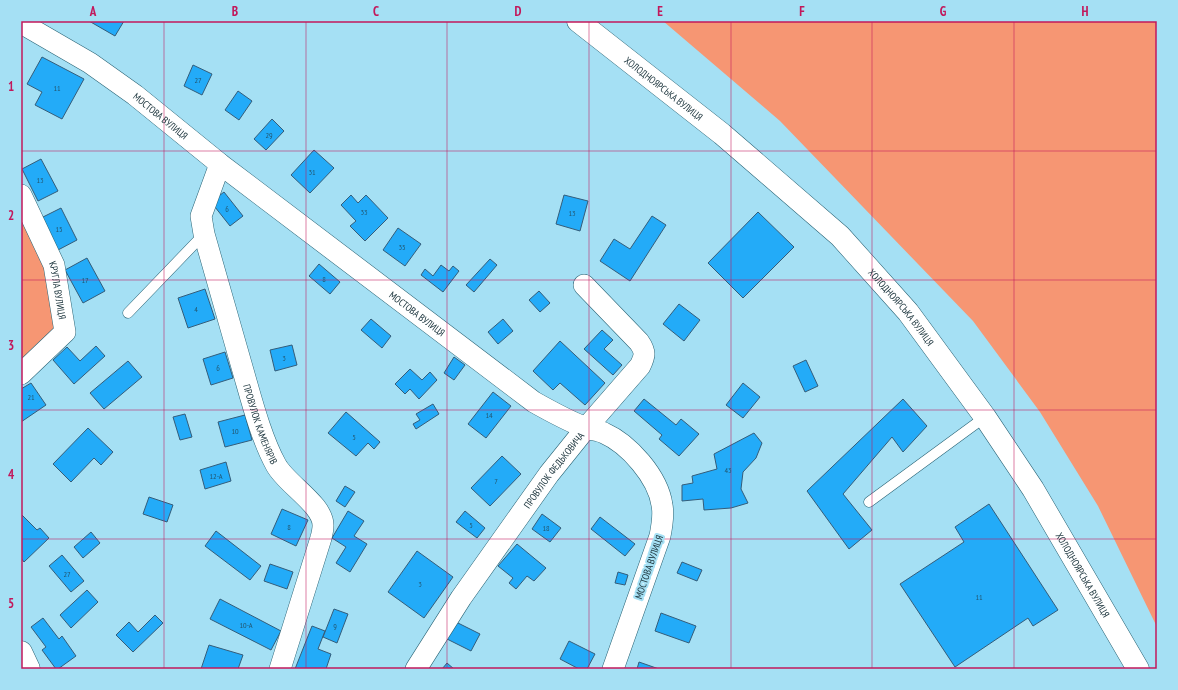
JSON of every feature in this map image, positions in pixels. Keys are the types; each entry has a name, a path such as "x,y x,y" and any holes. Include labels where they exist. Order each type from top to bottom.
{"main road":[{"name":"ХОЛОДНОЯРСЬКА ВУЛИЦЯ","path":"578,21 722,134 840,236 908,312 985,417 1033,489 1138,669"},
{"path":"21,652 29,669"}],"street":[{"name":"МОСТОВА ВУЛИЦЯ","path":"21,23 90,63 135,95 220,164 534,402 560,417 586,428 604,432 626,447 645,467 657,485 662,505 663,521 660,536 613,669"},
{"name":"ПРОВУЛОК КАМЕНЯРІВ","path":"220,164 201,216 204,234 246,381 268,449 276,466 283,476 311,502 320,515 323,525 321,538 280,669"},
{"name":"КРУГЛА ВУЛИЦЯ","path":"21,195 54,265 66,332 21,374"},
{"name":"ПРОВУЛОК ФЕДЬКОВИЧА","path":"416,669 461,598 549,474 586,428 640,366 645,357 644,350 639,342 584,285"}],"lane":[{"path":"128,313 204,234"},
{"path":"869,502 985,417"}],"shaded area":[{"path":"663,21 1157,21 1157,627 1098,506 1040,412 973,321 780,121"},
{"path":"21,208 49,267 61,330 21,368"}],"building":[{"path":"89,21 124,21 115,36"},
{"path":"42,57 84,79 62,119 35,105 42,92 27,84"},
{"path":"193,65 212,74 202,95 184,86"},
{"path":"238,91 252,101 239,120 225,110"},
{"path":"272,119 284,131 266,150 254,139"},
{"path":"314,150 334,168 310,193 291,175"},
{"path":"41,159 58,191 38,201 22,169"},
{"path":"224,192 243,216 230,226 211,202"},
{"path":"351,195 358,203 366,195 388,218 365,241 350,226 356,221 341,205"},
{"path":"564,195 588,201 580,231 556,224"},
{"path":"61,208 77,240 58,250 41,218"},
{"path":"758,212 794,247 743,298 708,263"},
{"path":"652,216 666,225 630,281 600,261 614,239 630,249"},
{"path":"398,228 421,244 405,266 383,250"},
{"path":"87,258 105,291 83,303 65,270"},
{"path":"490,259 497,265 474,292 466,285"},
{"path":"319,264 340,282 330,294 309,276"},
{"path":"441,265 449,271 453,266 459,271 443,292 421,275 425,269 433,276"},
{"path":"205,289 215,319 188,328 178,298"},
{"path":"539,291 550,303 540,312 529,300"},
{"path":"679,304 700,320 684,341 663,324"},
{"path":"371,319 391,336 382,348 361,330"},
{"path":"503,319 513,331 498,344 488,332"},
{"path":"602,330 613,340 604,349 622,365 613,375 584,349"},
{"path":"560,341 605,383 585,405 560,383 553,390 533,371"},
{"path":"292,345 297,365 275,371 270,350"},
{"path":"96,346 105,356 74,384 53,360 67,347 80,361"},
{"path":"225,352 233,378 211,385 203,359"},
{"path":"454,357 465,365 454,380 444,373"},
{"path":"806,360 818,386 805,392 793,366"},
{"path":"128,361 142,377 104,409 90,393"},
{"path":"410,369 422,380 430,372 437,380 419,399 410,389 405,394 395,384"},
{"path":"31,383 46,405 21,422 21,389"},
{"path":"743,383 760,397 743,418 726,405"},
{"path":"493,392 511,406 486,438 468,424"},
{"path":"644,399 676,425 681,419 699,434 679,456 659,439 662,435 634,411"},
{"path":"903,399 927,426 903,452 892,437 843,494 872,530 849,549 807,491"},
{"path":"433,404 439,414 416,429 413,424 420,420 416,414"},
{"path":"346,412 380,442 374,449 368,443 356,456 328,433"},
{"path":"185,414 192,437 180,440 173,417"},
{"path":"245,415 252,440 225,447 218,422"},
{"path":"88,428 113,452 101,465 94,458 71,482 53,464"},
{"path":"754,433 762,443 756,458 743,472 741,489 748,503 731,508 704,510 703,499 682,501 682,485 693,483 692,476 717,469 714,454"},
{"path":"502,456 521,474 490,506 471,488"},
{"path":"226,462 231,481 205,489 200,470"},
{"path":"345,486 355,492 345,507 336,501"},
{"path":"149,497 173,505 167,522 143,514"},
{"path":"989,504 1058,610 1033,626 1028,618 955,667 900,584 964,542 955,527"},
{"path":"282,509 308,520 296,546 271,534"},
{"path":"348,511 364,521 354,536 367,544 350,572 336,563 346,547 332,538"},
{"path":"465,511 485,528 477,538 456,522"},
{"path":"21,514 37,530 40,528 49,538 24,562 21,558"},
{"path":"542,514 561,528 550,542 532,529"},
{"path":"600,517 635,544 625,556 591,529"},
{"path":"216,531 261,566 250,580 205,546"},
{"path":"91,532 100,543 83,558 74,547"},
{"path":"517,544 546,568 534,581 527,576 516,589 509,583 513,578 498,566"},
{"path":"417,551 453,577 424,618 388,592"},
{"path":"62,555 84,581 71,592 49,566"},
{"path":"682,562 702,570 697,581 677,573"},
{"path":"270,564 293,572 287,589 264,581"},
{"path":"618,572 628,575 625,585 615,583"},
{"path":"87,590 98,602 71,628 60,615"},
{"path":"220,599 281,631 271,650 210,619"},
{"path":"334,609 348,614 337,643 323,637"},
{"path":"661,613 696,626 689,643 655,631"},
{"path":"155,615 163,623 133,652 116,635 129,622 138,632"},
{"path":"43,618 59,639 62,636 76,656 58,669 56,669 42,650 46,647 31,627"},
{"path":"456,622 480,634 471,651 447,639"},
{"path":"312,626 325,631 318,649 331,654 326,669 295,669"},
{"path":"569,641 595,654 587,669 579,669 560,659"},
{"path":"209,645 243,655 238,669 201,669"},
{"path":"639,662 659,669 637,669"},
{"path":"447,663 454,669 442,669"}]}
